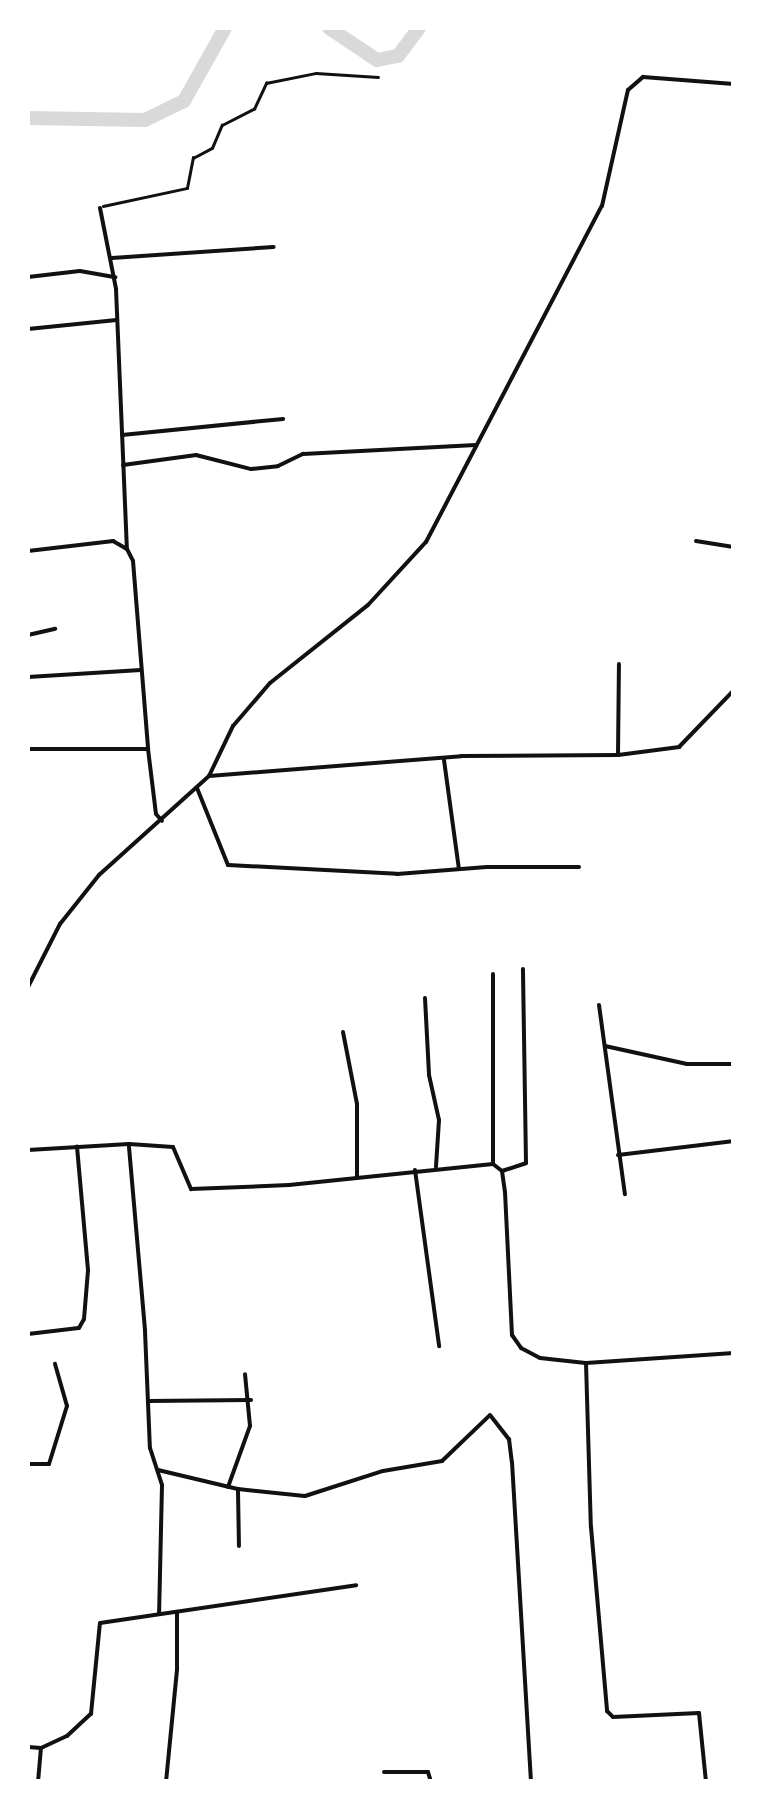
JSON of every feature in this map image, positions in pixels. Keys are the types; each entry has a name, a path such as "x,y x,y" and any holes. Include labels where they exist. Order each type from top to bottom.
{"street":[{"path":"28,987 60,924 99,875 209,776 233,726 270,683 368,605 426,542 602,206 628,90 643,78 734,84"},
{"path":"100,208 114,277 127,549 133,560 156,814 162,821"},
{"path":"112,258 274,247"},
{"path":"28,277 80,271 114,277"},
{"path":"28,329 117,320"},
{"path":"122,435 282,419"},
{"path":"124,465 196,455 250,470 278,466 303,454 479,444"},
{"path":"28,551 112,541 127,549"},
{"path":"696,541 734,547"},
{"path":"28,635 55,629"},
{"path":"618,756 620,664"},
{"path":"28,678 141,670"},
{"path":"209,776 443,758 618,756 679,747 734,690"},
{"path":"28,749 148,749"},
{"path":"443,758 460,869"},
{"path":"196,788 228,865 343,873 579,867"},
{"path":"502,1171 526,1163 523,969"},
{"path":"492,974 493,1164"},
{"path":"426,998 429,1075 438,1120 436,1167"},
{"path":"599,1005 625,1194"},
{"path":"342,1032 356,1094 357,1177"},
{"path":"605,1046 687,1064 734,1064"},
{"path":"618,1155 734,1141"},
{"path":"129,1144 150,1448 162,1485 160,1614"},
{"path":"28,1150 129,1144 173,1148 191,1189 289,1185 493,1164 502,1171 512,1335 521,1348 540,1358 586,1363 734,1353"},
{"path":"28,1334 79,1328 84,1319 88,1270 77,1146"},
{"path":"415,1170 439,1346"},
{"path":"586,1363 591,1528 608,1712 612,1716 699,1713 706,1782"},
{"path":"28,1464 50,1464 67,1406 55,1364"},
{"path":"228,1487 250,1426 246,1374"},
{"path":"148,1401 251,1400"},
{"path":"158,1470 238,1489 306,1496 383,1471 442,1462 490,1415 508,1438 512,1462 531,1782"},
{"path":"238,1489 238,1546"},
{"path":"28,1747 41,1748 67,1736 91,1714 100,1623 356,1584"},
{"path":"166,1782 177,1669 176,1611"},
{"path":"38,1782 41,1748"},
{"path":"384,1772 428,1772 431,1782"}],"path":[{"path":"100,208 107,203 186,188 194,158 212,148 222,125 254,109 266,83 316,73 378,77"}],"waterway":[{"path":"28,118 145,120 184,101 225,28"},
{"path":"329,28 377,60 398,56 419,28"}]}
